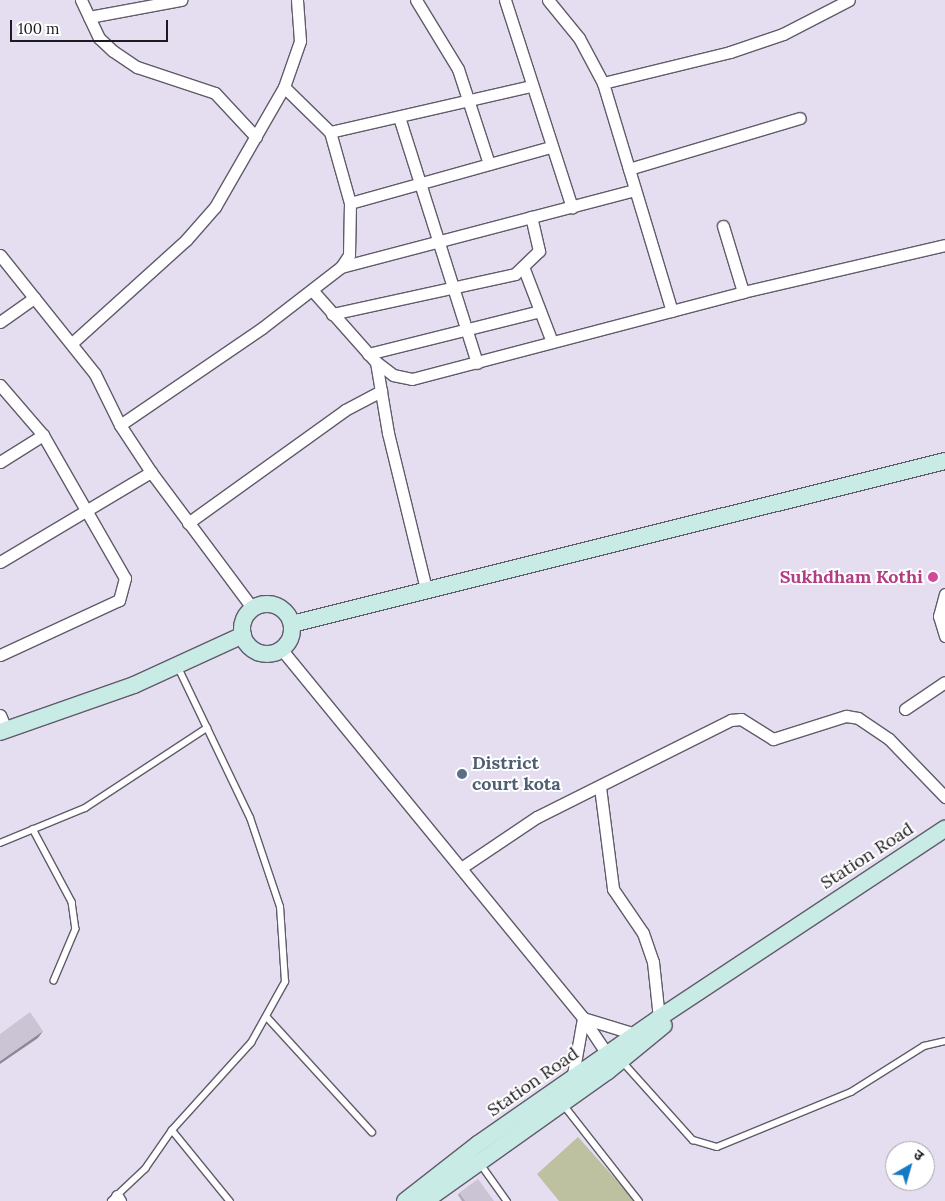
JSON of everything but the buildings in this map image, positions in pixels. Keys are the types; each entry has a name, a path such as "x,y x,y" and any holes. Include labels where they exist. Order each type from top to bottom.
{"street":[{"path":"81,0 99,38 113,51 137,67 215,93 256,137"},
{"path":"89,17 181,0"},
{"path":"72,343 186,240 215,207 284,87 300,41 297,0"},
{"path":"416,0 420,12 448,49 470,100 489,164"},
{"path":"505,0 531,86 572,207"},
{"path":"548,0 579,38 603,83 672,311"},
{"path":"603,83 730,52 783,34 849,0"},
{"path":"330,132 531,86"},
{"path":"284,87 330,132 350,203 352,237 341,267"},
{"path":"398,117 477,363"},
{"path":"629,168 800,118"},
{"path":"350,203 551,147"},
{"path":"120,425 312,290 341,267 635,190"},
{"path":"332,314 524,269 540,251 531,217"},
{"path":"723,226 743,292"},
{"path":"312,290 372,358 393,375 412,379 743,292 945,245"},
{"path":"0,255 95,374 120,425 150,472 253,609"},
{"path":"524,269 552,342"},
{"path":"0,322 34,298"},
{"path":"372,358 467,329 540,311"},
{"path":"372,358 426,589"},
{"path":"0,385 43,435 125,578 119,600 0,655"},
{"path":"188,523 345,410 381,391"},
{"path":"0,462 43,435"},
{"path":"292,624 426,589 945,461"},
{"path":"0,562 88,511 150,472"},
{"path":"945,594 939,616 945,636"},
{"path":"262,605 281,608 292,624 292,633 282,650 263,654 247,644 243,635 246,616 253,609 262,605"},
{"path":"2,725 177,666 243,635"},
{"path":"282,650 583,1018 614,1060"},
{"path":"905,709 945,682"},
{"path":"461,868 537,817 731,720 741,719 773,739 846,716 858,718 888,739 945,797"},
{"path":"600,787 613,889 648,947 658,1018"},
{"name":"Station Road","path":"434,1198 479,1162 563,1103 687,1002 945,829"},
{"name":"Station Road","path":"405,1201 478,1144 571,1082 614,1060 635,1034 658,1018 687,1002"},
{"path":"583,1018 635,1034"},
{"path":"571,1082 583,1018"}],"lane":[{"path":"116,1199 145,1169 172,1130 267,1017 285,982 280,907 250,818 177,666"},
{"path":"0,843 85,808 206,728"},
{"path":"33,829 72,902 76,929 54,981"},
{"path":"267,1017 372,1132"},
{"path":"614,1060 693,1140 717,1147 851,1092 924,1046 945,1042"},
{"path":"563,1103 639,1201"},
{"path":"172,1130 230,1201"},
{"path":"479,1162 507,1201"}],"green space":[{"path":"578,1137 635,1201 559,1201 537,1174"}],"place":[{"name":"Sukhdham Kothi","path":"933,577"},
{"name":"District court kota","path":"462,774"}]}
